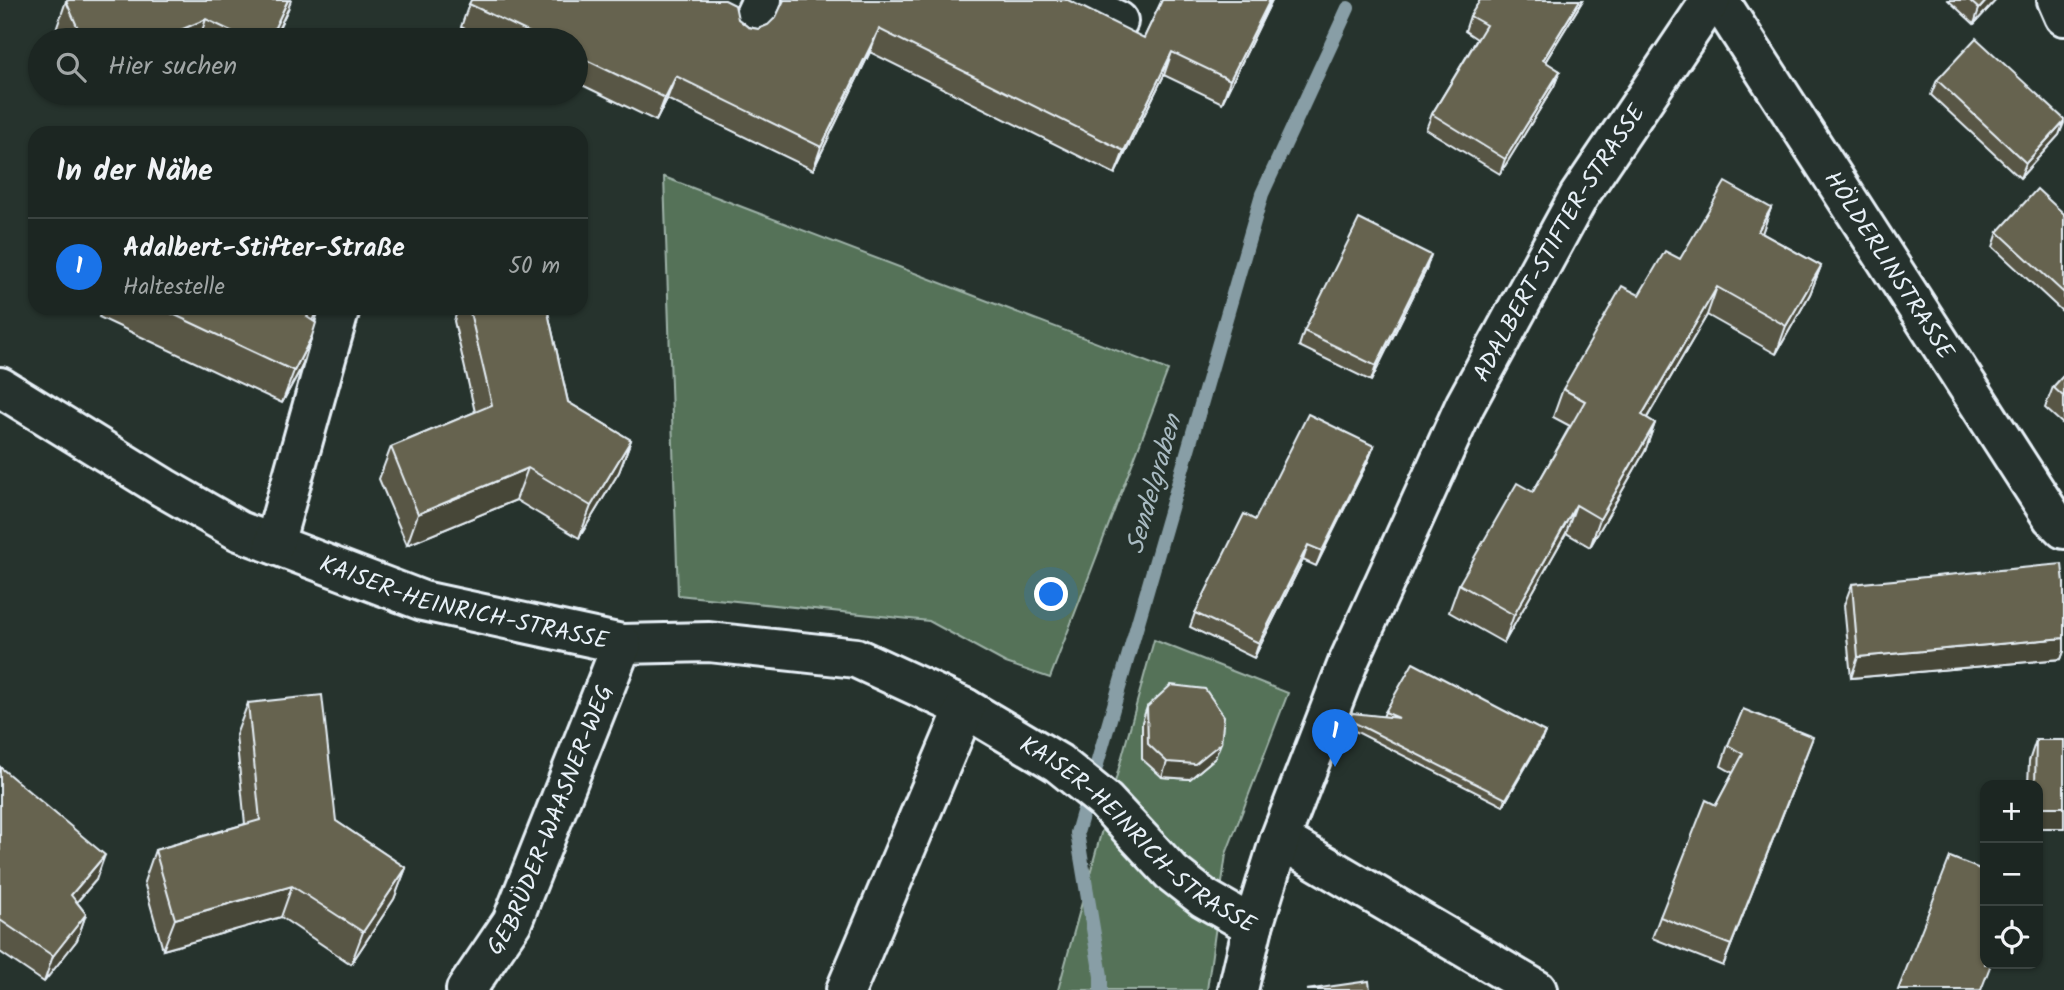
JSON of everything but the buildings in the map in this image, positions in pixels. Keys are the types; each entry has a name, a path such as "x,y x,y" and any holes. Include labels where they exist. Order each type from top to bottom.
{"street":[{"path":"1074,0 1118,21"},
{"name":"ADALBERT-STIFTER-STRASSE","path":"1253,926 1280,839 1348,663 1465,405 1579,196 1711,0"},
{"name":"HÖLDERLINSTRASSE","path":"1718,0 2052,517 2064,529"},
{"path":"2057,0 2064,16"},
{"path":"274,544 338,315"},
{"name":"KAISER-HEINRICH-STRASSE","path":"0,387 239,531 423,601 622,644 709,642 856,658 965,708 1058,763 1105,801 1172,873 1205,898 1253,926 1238,990"},
{"name":"GEBRÜDER-WAASNER-WEG","path":"466,990 512,922 622,644"},
{"path":"846,990 965,708"},
{"path":"1280,839 1537,990"}],"green space":[{"path":"664,177 1168,370 1050,678 1006,663 929,621 678,595"},
{"path":"1154,640 1288,693 1226,854 1207,990 1058,990"}],"waterway":[{"name":"Sendelgraben","path":"1101,990 1101,976 1077,833 1262,194 1348,8"}],"place":[{"name":"Adalbert-Stifter-Straße","path":"1335,767"}]}
